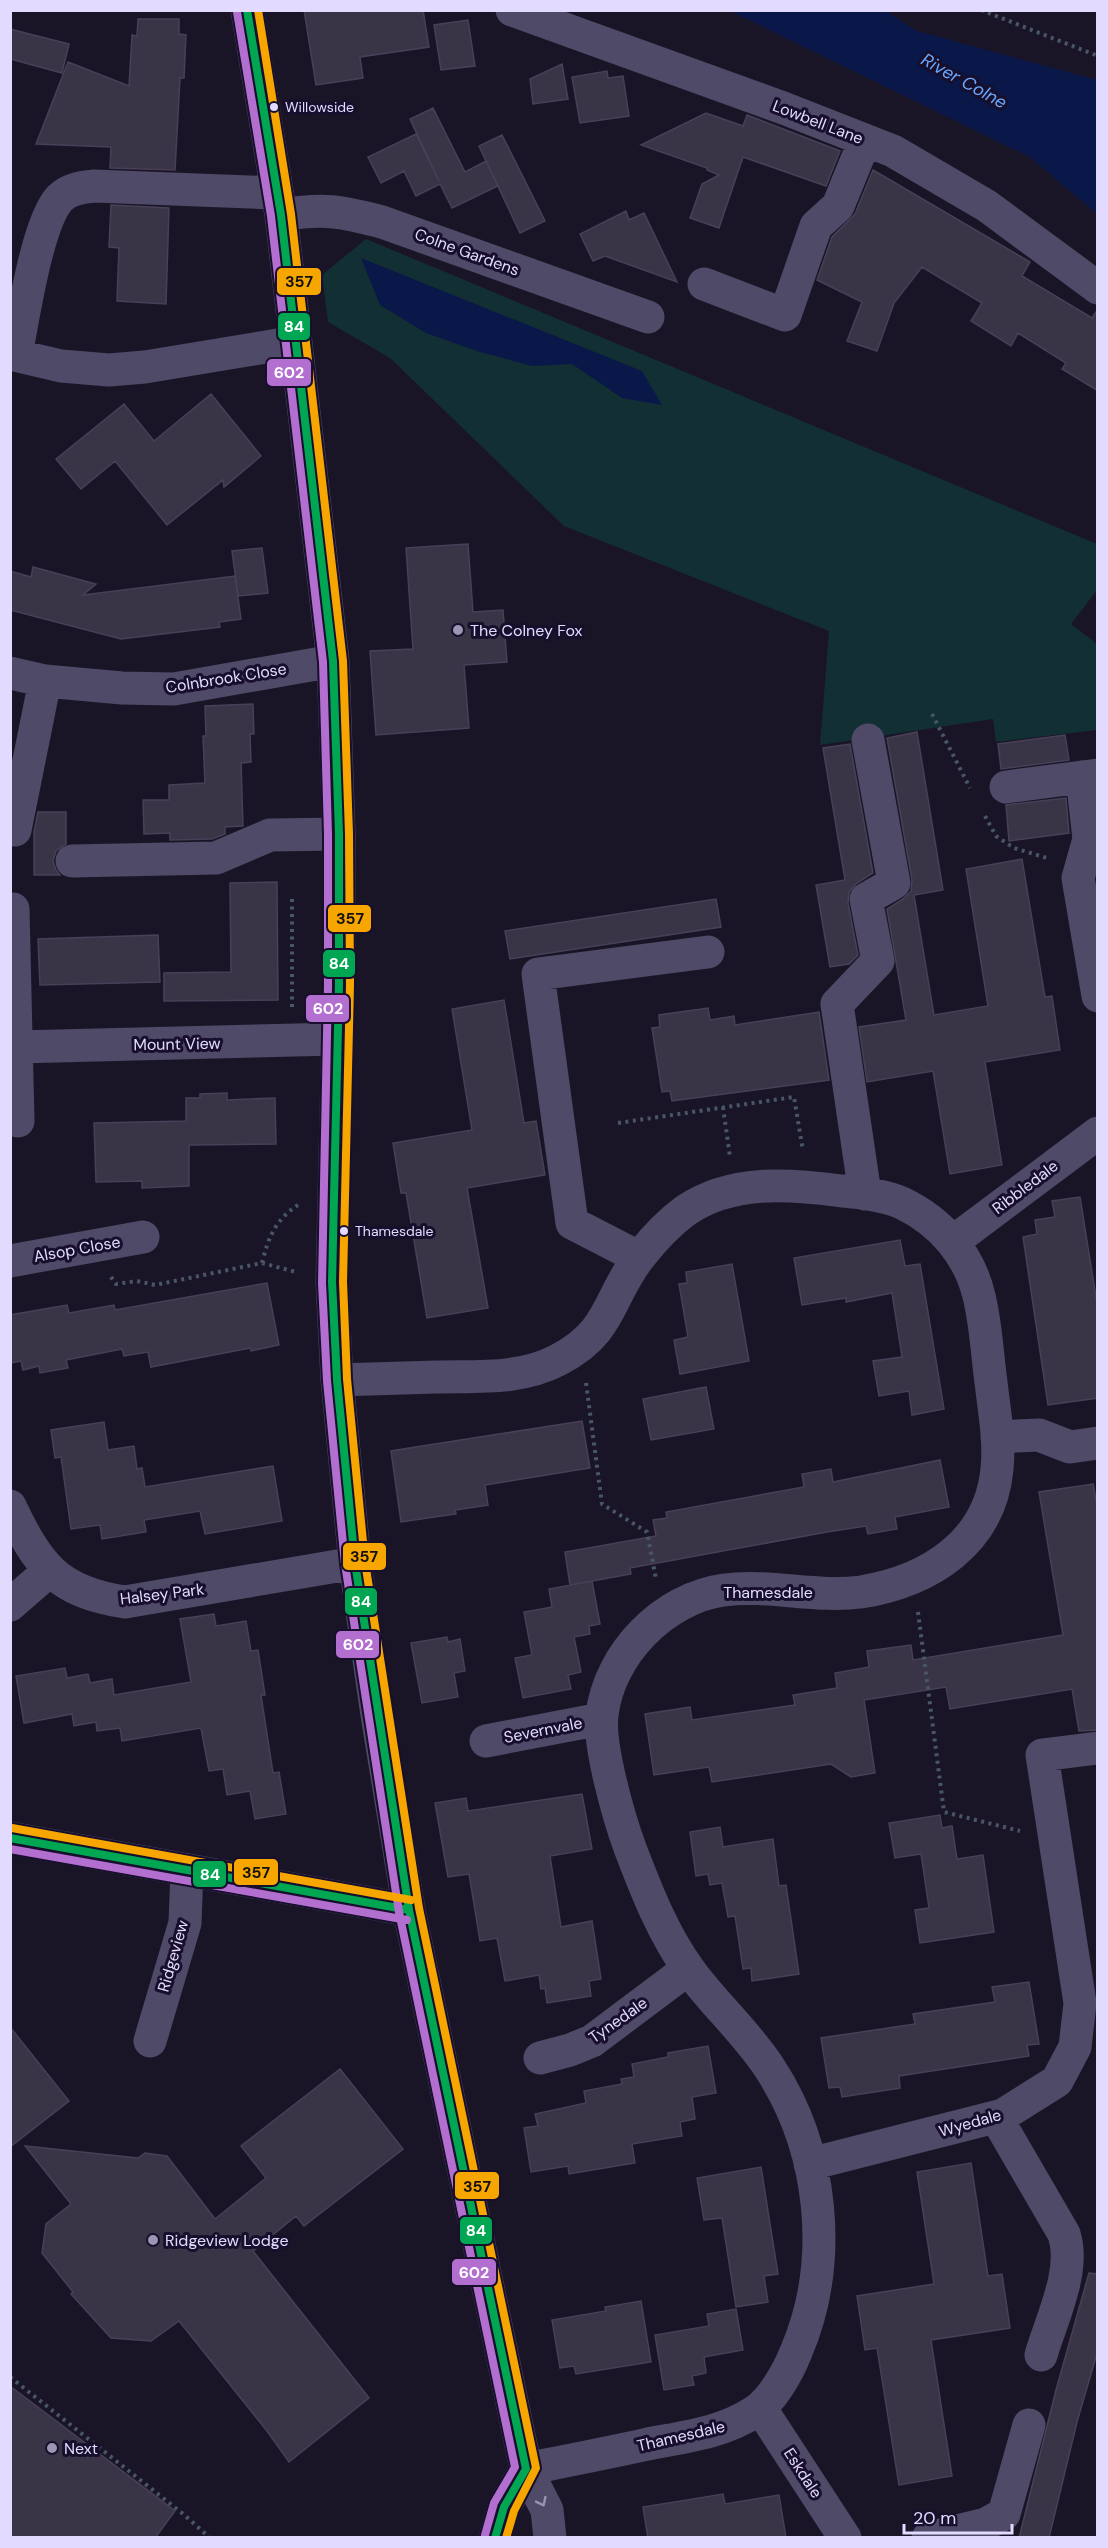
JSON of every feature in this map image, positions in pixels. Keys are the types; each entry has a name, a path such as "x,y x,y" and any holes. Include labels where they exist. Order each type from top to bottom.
{"street":[{"path":"247,10 279,204 333,661 339,834 332,1282 337,1380 356,1563 377,1715 409,1910 526,2469 547,2510 550,2538"},
{"name":"Lowbell Lane","path":"512,10 893,151 987,206 1098,288"},
{"path":"704,284 785,315 816,226 838,206 865,140"},
{"name":"Colne Gardens","path":"13,355 37,252 52,209 61,196 76,188 94,186 344,212 382,222 648,317"},
{"path":"13,355 61,366 109,370 145,367 296,342"},
{"name":"Colnbrook Close","path":"10,673 45,681 122,688 174,688 333,661"},
{"path":"15,830 45,681"},
{"path":"865,1194 837,1004 878,961 866,899 894,883 868,740"},
{"path":"1006,788 1090,776 1089,839 1078,878 1098,996"},
{"path":"72,861 216,858 270,835 339,834"},
{"path":"14,909 18,1121"},
{"path":"639,1257 572,1222 538,974 708,952"},
{"name":"Mount View","path":"17,1047 337,1039"},
{"name":"Ribbledale","path":"954,1241 1098,1133"},
{"name":"Thamesdale","path":"337,1380 520,1374 553,1363 581,1346 600,1328 639,1257 683,1213 713,1196 765,1186 808,1187 865,1194 899,1202 931,1221 954,1241 972,1273 981,1303 997,1437 997,1472 989,1503 972,1533 950,1558 914,1580 856,1593 725,1590 691,1599 663,1615 642,1634 624,1656 611,1681 601,1719 608,1771 624,1831 648,1896 688,1969 744,2032 792,2105 810,2164 820,2229 819,2275 807,2327 790,2367 760,2409 721,2429 526,2469"},
{"name":"Alsop Close","path":"10,1261 143,1237"},
{"path":"997,1437 1039,1436 1070,1447 1098,1443"},
{"name":"Halsey Park","path":"10,1506 27,1541 49,1571 70,1586 97,1598 125,1602 356,1563"},
{"path":"10,1605 49,1571"},
{"name":"Severnvale","path":"486,1741 601,1719"},
{"name":"Wyedale","path":"810,2164 1003,2115 1057,2081 1075,2047 1080,2003 1042,1755 1098,1748"},
{"path":"10,1838 409,1910"},
{"name":"Ridgeview","path":"150,2041 185,1923 187,1870"},
{"name":"Tynedale","path":"540,2058 592,2041 688,1969"},
{"path":"996,2117 1064,2234 1068,2247 1068,2265 1041,2355"},
{"name":"Eskdale","path":"760,2409 845,2538"},
{"path":"928,2538 986,2524 1004,2514 1029,2425"},
{"path":"495,2538 504,2507 526,2469"}],"path":[{"path":"981,10 1098,56"},
{"path":"291,1017 292,899"},
{"path":"618,1123 794,1097 808,1187"},
{"path":"723,1107 735,1190"},
{"path":"262,1263 274,1226 284,1214 299,1204 309,1203"},
{"path":"89,1247 116,1284 137,1281 155,1285 262,1263 299,1273"},
{"path":"581,1346 602,1504 647,1532 663,1615"},
{"path":"914,1580 944,1812 1056,1841"},
{"path":"10,2377 183,2513 210,2538"}],"green space":[{"path":"366,239 1097,544 1097,590 1071,624 1097,644 1097,730 996,742 993,719 820,745 829,631 564,526 390,358 328,322 322,275"}],"water":[{"name":"River Colne","path":"730,11 886,11 917,31 1097,80 1097,214 1030,157"},
{"path":"361,258 642,371 662,405 622,398 572,364 532,366 477,351 426,333 380,305"}],"building":[{"path":"304,10 423,10 429,47 360,57 363,78 316,85"},
{"path":"138,19 179,19 179,34 186,35 184,78 180,78 175,170 110,168 111,147 36,144 68,62 129,86 132,35 137,36"},
{"path":"468,20 475,66 441,70 434,25"},
{"path":"10,29 69,44 62,73 10,59"},
{"path":"562,64 568,99 533,104 530,79"},
{"path":"607,71 608,78 623,76 629,116 580,123 572,77"},
{"path":"433,108 465,172 486,161 498,186 452,208 440,184 416,196 404,171 381,183 368,157 416,134 439,181 410,119"},
{"path":"706,113 743,126 747,115 840,151 826,186 743,157 719,228 690,218 702,184 719,175 707,168 641,145"},
{"path":"502,135 545,221 520,233 479,146"},
{"path":"873,170 1030,262 1022,276 1092,318 1098,309 1098,391 1062,369 1066,363 1018,333 1011,346 971,321 982,303 922,267 894,303 877,351 847,341 862,302 817,280 832,237 855,214"},
{"path":"111,205 169,208 166,304 117,301 119,248 109,247"},
{"path":"626,211 629,220 644,213 677,282 605,256 593,261 580,234"},
{"path":"211,394 261,456 224,487 223,480 167,525 115,461 81,489 56,459 124,404 154,441"},
{"name":"The Colney Fox","path":"468,544 473,612 503,610 507,662 464,665 469,728 376,735 370,651 413,649 406,548"},
{"path":"262,548 268,593 238,596 232,551"},
{"path":"33,567 96,584 83,595 235,576 241,619 219,622 220,627 121,639 10,610 10,571 31,577"},
{"path":"253,704 254,734 250,734 251,762 241,763 243,826 225,827 225,834 212,839 170,840 170,833 144,834 143,800 169,800 169,785 205,783 203,736 206,736 205,706"},
{"path":"917,732 943,890 914,895 934,1015 988,1006 966,869 1022,859 1045,997 1052,996 1060,1050 985,1062 1002,1165 950,1174 933,1071 867,1082 859,1027 906,1020 887,909 911,891 912,880 887,738"},
{"path":"1065,735 1069,760 1001,769 998,744"},
{"path":"850,744 873,873 857,883 849,892 848,903 858,955 849,964 830,967 816,885 845,880 823,748"},
{"path":"1066,798 1069,833 1009,841 1006,805"},
{"path":"38,812 66,812 66,844 56,851 53,861 60,875 34,875 34,832"},
{"path":"277,882 278,1000 164,1001 164,973 231,972 230,883"},
{"path":"716,899 721,927 510,959 505,931"},
{"path":"158,935 160,982 40,985 38,939"},
{"path":"504,1000 524,1123 536,1121 545,1175 467,1188 488,1308 427,1318 406,1193 401,1193 393,1143 472,1130 452,1009"},
{"path":"708,1008 710,1020 734,1016 735,1025 819,1012 829,1080 672,1101 670,1091 662,1092 652,1028 660,1027 659,1015"},
{"path":"227,1093 227,1100 275,1098 276,1144 189,1145 189,1186 142,1188 142,1181 96,1182 94,1123 186,1121 186,1098 200,1098 200,1094"},
{"path":"1080,1197 1098,1310 1098,1398 1048,1405 1023,1237 1037,1234 1035,1220 1055,1217 1052,1201"},
{"path":"900,1240 905,1266 920,1264 944,1409 912,1415 909,1391 879,1396 873,1361 902,1357 892,1293 846,1302 846,1298 802,1305 794,1258"},
{"path":"732,1264 749,1361 680,1374 674,1340 688,1337 679,1284 687,1283 686,1272"},
{"path":"267,1283 279,1345 251,1351 250,1348 151,1367 148,1352 124,1356 122,1349 66,1360 68,1368 40,1373 39,1366 23,1370 21,1361 10,1363 10,1315 67,1305 69,1313 114,1305 115,1310"},
{"path":"706,1387 714,1429 651,1440 643,1399"},
{"path":"582,1421 590,1468 485,1485 488,1505 455,1510 456,1514 401,1522 391,1451"},
{"path":"104,1422 108,1450 134,1446 137,1469 142,1468 145,1487 273,1466 282,1521 205,1534 200,1511 144,1520 146,1532 102,1539 100,1525 71,1529 61,1457 55,1458 51,1430"},
{"path":"940,1460 949,1507 895,1517 897,1529 868,1534 866,1526 827,1532 630,1568 631,1574 570,1585 565,1552 656,1536 653,1520 667,1518 666,1512 804,1487 802,1474 831,1469 833,1482"},
{"path":"1093,1484 1098,1510 1098,1730 1079,1731 1072,1689 950,1709 946,1687 864,1700 875,1773 851,1777 831,1764 712,1782 709,1767 654,1775 645,1714 690,1707 692,1720 795,1705 793,1695 837,1688 835,1673 869,1667 867,1651 911,1645 913,1660 1063,1635 1039,1492"},
{"path":"592,1581 600,1624 589,1626 590,1634 574,1637 581,1672 568,1675 571,1689 523,1698 515,1658 532,1655 524,1612 552,1607 549,1589"},
{"path":"214,1614 216,1626 246,1621 251,1651 258,1650 265,1695 261,1695 273,1773 279,1772 286,1814 255,1819 250,1791 227,1795 223,1769 209,1771 201,1728 122,1741 120,1728 97,1731 96,1722 74,1726 72,1714 24,1723 16,1676 65,1668 67,1678 88,1674 90,1683 112,1679 114,1695 191,1682 180,1619"},
{"path":"447,1637 448,1642 460,1639 465,1671 454,1673 458,1697 422,1703 411,1643"},
{"path":"582,1794 592,1849 550,1856 561,1927 592,1921 601,1979 589,1981 591,1996 547,2003 545,1988 541,1989 539,1975 505,1981 497,1938 480,1941 469,1874 448,1877 435,1803 466,1798 468,1811"},
{"path":"940,1815 942,1828 952,1826 957,1859 983,1855 994,1932 920,1943 915,1910 929,1908 921,1854 895,1858 889,1823"},
{"path":"720,1827 723,1847 773,1839 779,1886 786,1885 799,1974 752,1981 751,1968 743,1969 735,1916 728,1917 722,1883 710,1885 708,1874 696,1876 690,1832"},
{"path":"1029,1982 1039,2044 1027,2045 1029,2056 899,2076 900,2088 842,2097 840,2087 829,2088 821,2038 915,2024 913,2014 995,2002 992,1987"},
{"path":"10,2027 69,2101 10,2147"},
{"path":"708,2046 716,2093 692,2097 695,2119 680,2122 682,2136 632,2144 635,2163 569,2174 568,2166 531,2172 524,2128 538,2126 535,2114 586,2103 584,2091 622,2084 621,2079 634,2077 632,2064 668,2057 668,2053"},
{"name":"Ridgeview Lodge","path":"340,2069 403,2149 304,2226 296,2216 253,2251 369,2398 289,2462 179,2321 151,2341 111,2338 71,2294 73,2292 42,2253 46,2224 71,2204 25,2146 138,2158 145,2153 167,2156 215,2219 266,2178 241,2146"},
{"path":"971,2163 988,2276 1002,2274 1010,2328 931,2340 952,2476 899,2485 877,2348 865,2350 857,2296 934,2284 917,2172"},
{"path":"761,2167 778,2274 764,2276 768,2302 736,2307 722,2218 704,2220 697,2178"},
{"path":"1089,2273 1098,2274 1098,2350 1077,2422 1049,2538 1019,2538 1056,2390"},
{"path":"641,2301 651,2362 576,2374 574,2366 560,2368 552,2320 606,2311 605,2307"},
{"path":"736,2309 743,2350 704,2357 706,2373 692,2376 694,2385 664,2390 655,2335 709,2326 707,2314"},
{"name":"Next","path":"10,2386 175,2511 155,2538 10,2538"},
{"path":"723,2494 725,2504 779,2495 786,2538 648,2538 643,2507"}],"transit line":[{"name":"84","path":"247,10 281,215 333,661 339,834 339,985 332,1282 337,1380 355,1563 409,1910 526,2469 504,2507 495,2538"},
{"name":"357","path":"258,10 291,214 343,661 349,834 350,985 343,1282 347,1379 365,1562 419,1908 536,2468 514,2511 506,2538"},
{"name":"602","path":"237,12 271,216 323,662 328,834 328,985 322,1283 327,1381 345,1564 399,1912 515,2467 494,2503 485,2535"},
{"name":"357","path":"12,1828 411,1900"},
{"name":"84","path":"10,1838 409,1910"},
{"name":"602","path":"10,1849 407,1920"}],"place":[{"name":"Willowside","path":"274,107"},
{"name":"The Colney Fox","path":"458,630"},
{"name":"Thamesdale","path":"344,1231"},
{"name":"Ridgeview Lodge","path":"153,2240"},
{"name":"Next","path":"52,2448"}]}
